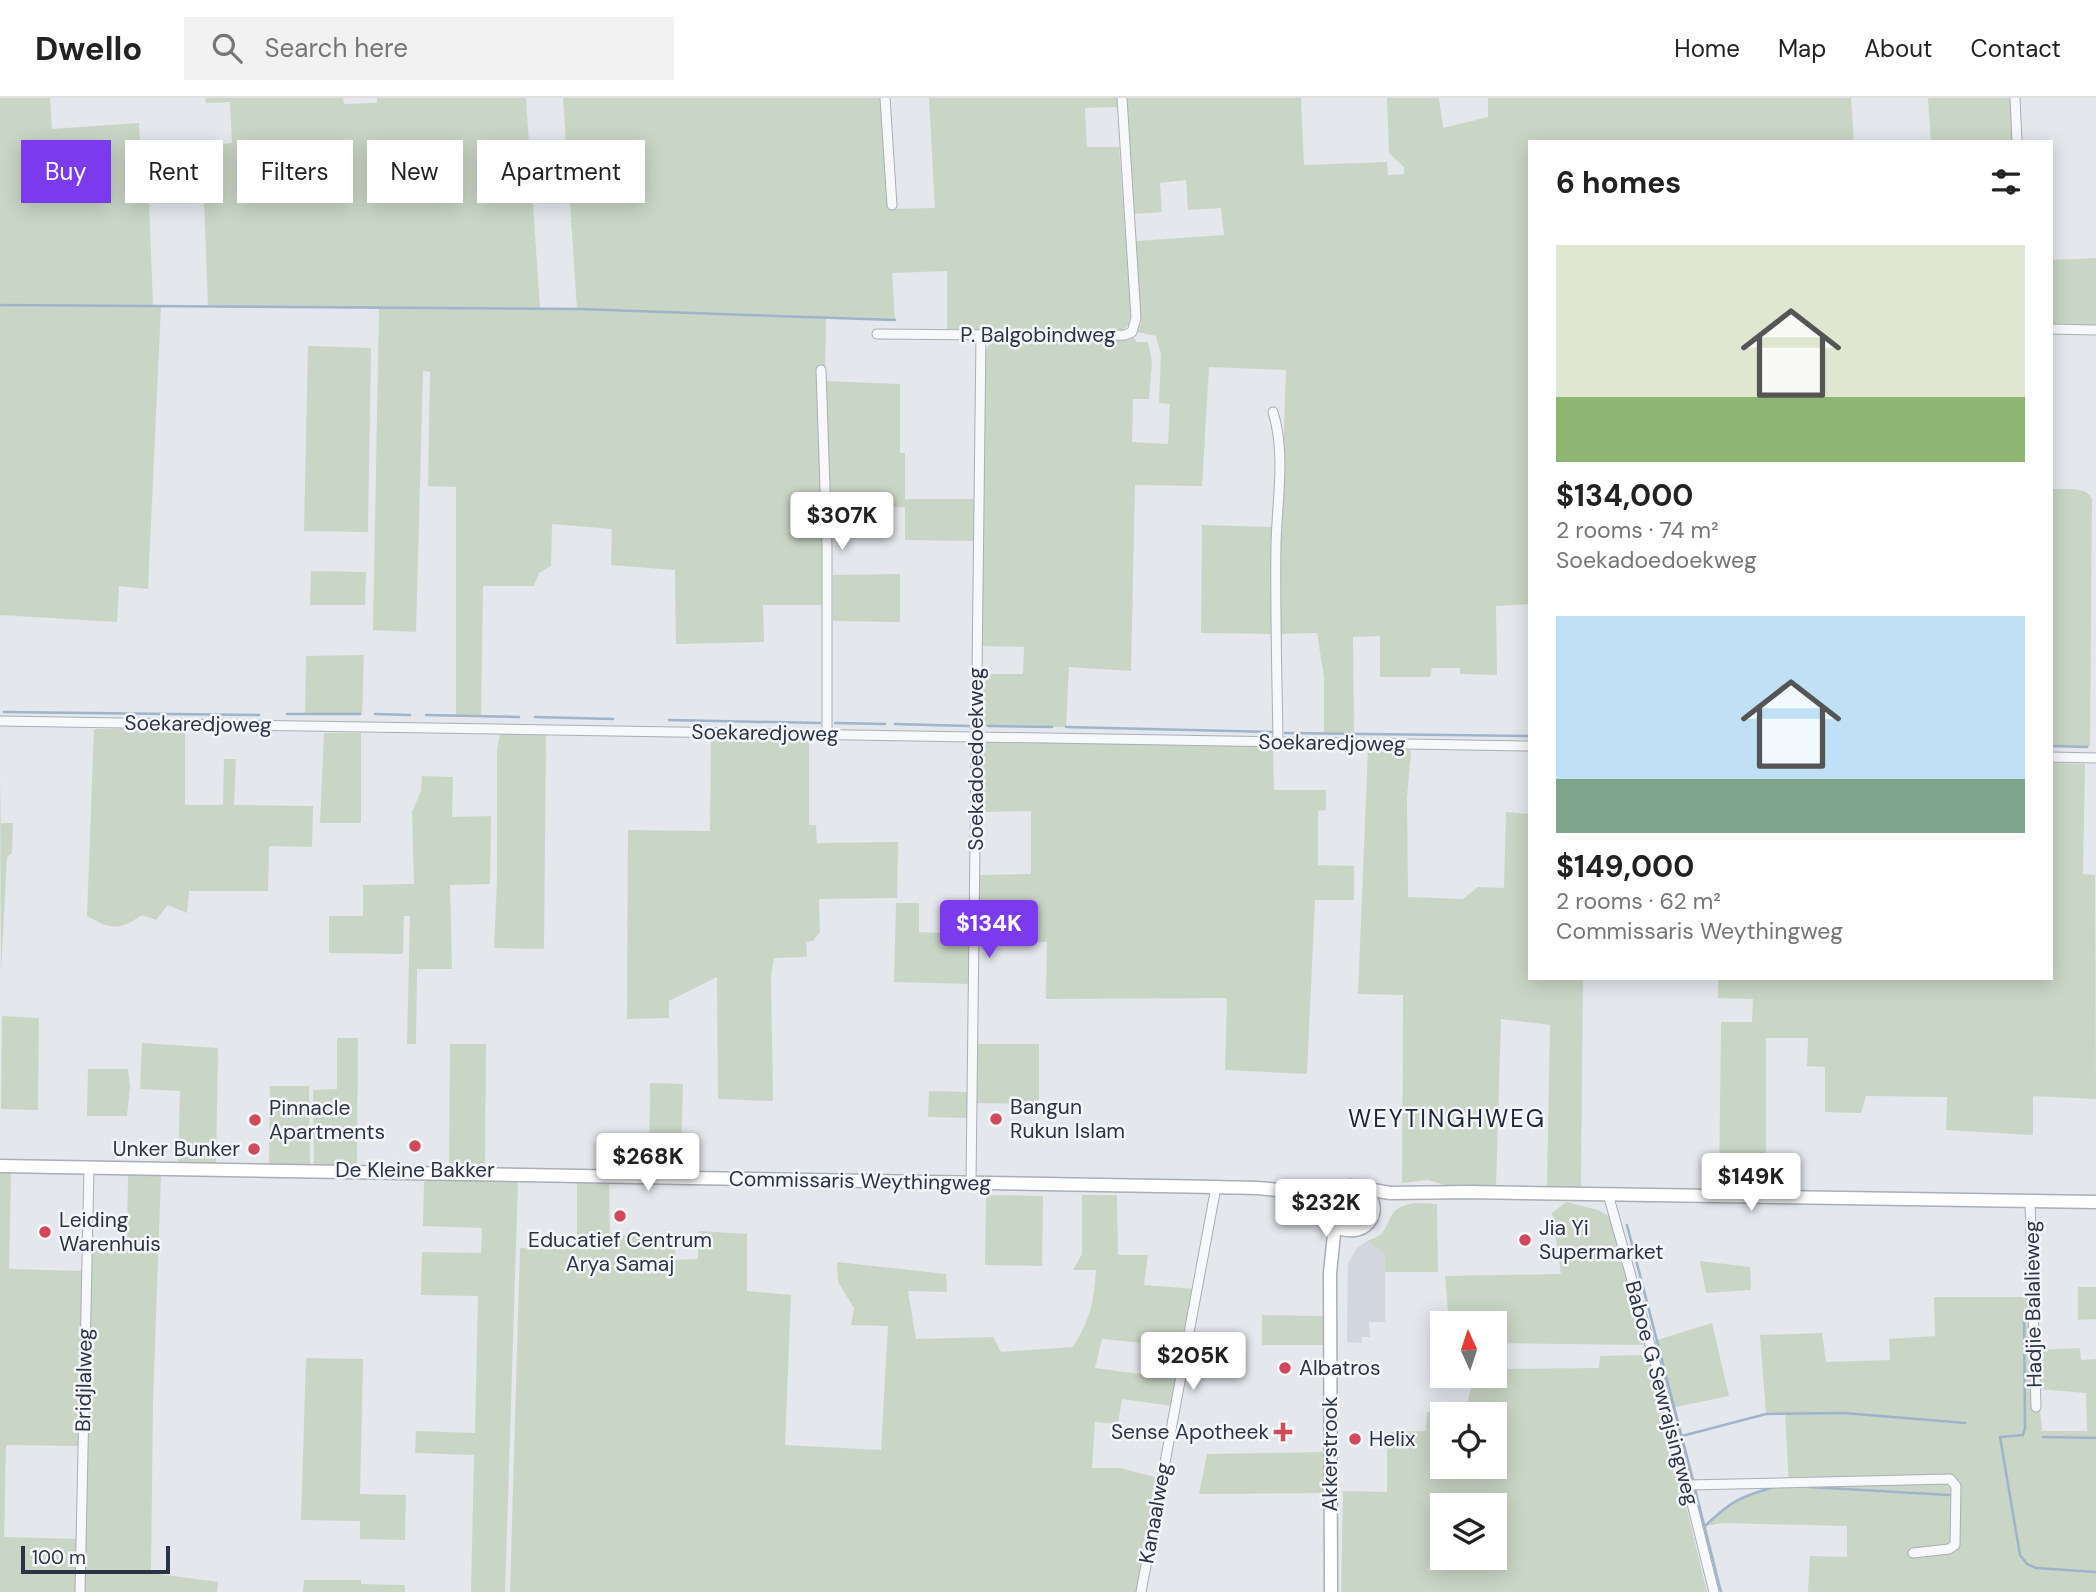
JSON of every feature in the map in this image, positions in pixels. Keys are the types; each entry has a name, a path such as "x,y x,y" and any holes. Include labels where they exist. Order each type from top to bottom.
{"main road":[{"name":"Commissaris Weythingweg","path":"0,1166 1216,1187 1286,1190 1300,1194 1321,1206 1331,1219"},
{"path":"1358,1230 1347,1231 1331,1219 1329,1206 1332,1197 1350,1186 1390,1193 2096,1202"},
{"path":"1363,1190 1372,1200 1373,1214"},
{"name":"Commissaris Weythingweg","path":"1300,1194 1338,1191"},
{"path":"1330,1273 1341,1246 1366,1226 1387,1200 1405,1192"},
{"name":"Akkerstrook","path":"1331,1219 1331,1592"}],"street":[{"path":"885,98 892,205"},
{"name":"P. Balgobindweg","path":"877,334 1097,336 1125,335 1132,332 1136,318 1122,98"},
{"path":"2015,98 2017,140"},
{"path":"2053,329 2096,330"},
{"name":"Soekadoedoekweg","path":"971,1183 981,335"},
{"path":"821,370 828,547 827,734"},
{"path":"1273,412 1280,447 1276,546 1278,742"},
{"name":"Soekaredjoweg","path":"0,721 1528,746"},
{"path":"2053,757 2096,758"},
{"name":"Bridjlalweg","path":"80,1592 89,1167"},
{"name":"Kanaalweg","path":"1141,1592 1216,1187"},
{"name":"Baboe G Sewrajsingweg","path":"1608,1194 1688,1485 1714,1592"},
{"name":"Hadjie Balalieweg","path":"2030,1201 2036,1407"},
{"path":"1688,1485 1950,1479 1956,1486 1955,1545 1949,1549 1913,1553"}],"shaded area":[{"path":"1367,1241 1385,1254 1385,1322 1369,1322 1370,1337 1361,1337 1362,1343 1347,1342 1348,1264 1356,1249"}],"green space":[{"path":"0,98 50,98 52,129 139,123 140,140 125,140 125,203 149,203 153,305 161,306 148,589 119,586 117,622 0,615"},
{"path":"205,98 343,98 344,104 377,103 377,98 526,98 529,140 477,140 477,203 533,203 540,309 577,309 570,203 645,203 645,140 566,140 563,98 880,98 889,209 935,208 929,98 1117,98 1118,107 1085,108 1087,147 1119,147 1131,315 1123,330 947,329 947,271 892,273 895,320 826,318 825,381 900,384 900,453 905,453 905,499 974,499 975,541 905,540 905,507 824,507 825,605 763,605 764,642 676,644 675,570 611,565 612,529 552,524 551,566 539,573 534,586 483,586 481,716 456,715 456,487 428,486 430,372 423,371 416,632 373,630 379,309 208,306 204,203 223,203 223,144 232,143 230,102 206,103"},
{"path":"1127,98 1301,98 1304,165 1387,162 1388,175 1404,174 1404,167 1389,153 1387,98 1439,98 1443,128 1488,117 1488,98 1851,98 1854,140 1528,140 1528,604 1496,606 1497,675 1460,674 1460,668 1432,668 1430,677 1380,677 1380,636 1353,637 1354,733 1324,733 1324,677 1317,633 1280,634 1286,370 1209,367 1202,486 1135,485 1131,671 1069,667 1066,727 980,726 980,674 1023,674 1024,647 980,646 985,353 990,343 998,340 1126,340 1133,337 1137,342 1148,342 1152,362 1149,399 1133,399 1132,442 1168,444 1170,404 1159,403 1161,355 1156,336 1137,332 1141,323 1136,241 1224,235 1221,208 1188,210 1186,180 1160,183 1162,212 1134,214"},
{"path":"1928,98 2011,98 2014,140 1931,140"},
{"path":"2096,258 2096,326 2053,325 2053,260"},
{"path":"308,346 371,348 368,532 304,531"},
{"path":"2053,489 2080,490 2092,499 2090,747 2053,746"},
{"path":"1202,525 1273,527 1272,634 1201,633"},
{"path":"311,571 366,572 365,605 310,605"},
{"path":"900,574 900,622 833,621 833,575"},
{"path":"364,655 362,714 305,714 306,656"},
{"path":"94,729 185,729 185,805 223,805 224,759 236,759 234,805 313,806 312,847 269,846 268,891 189,891 187,913 168,905 156,920 142,915 121,926 109,926 95,921 87,916"},
{"path":"324,733 361,733 361,823 320,823"},
{"path":"500,733 546,734 544,949 494,948 497,750"},
{"path":"711,739 809,740 809,825 816,825 817,843 898,842 897,898 819,899 820,932 813,941 806,942 807,957 774,958 771,977 773,1101 718,1099 717,977 669,1001 669,1018 627,1019 628,830 710,831"},
{"path":"989,741 1273,746 1274,790 1326,790 1326,810 1318,811 1318,865 1354,866 1354,900 1315,900 1307,1074 1225,1070 1227,998 1046,999 1047,942 978,941 979,875 1031,874 1031,811 981,812 981,747"},
{"path":"1368,749 1411,750 1407,798 1408,897 1463,899 1478,887 1504,888 1506,812 1528,814 1528,980 1583,980 1581,1187 1547,1187 1550,1025 1501,1019 1496,1186 1449,1186 1428,1180 1402,1183 1403,995 1358,994"},
{"path":"2053,763 2085,764 2083,874 2095,875 2096,1099 2033,1096 2033,1135 1946,1130 1947,1097 1866,1096 1861,1113 1825,1112 1825,1067 1807,1066 1808,1038 1766,1038 1766,1192 1719,1191 1721,1022 1752,1022 1753,999 1718,998 1718,980 2053,980"},
{"path":"0,776 1,823 13,823 12,853 7,857 1,972"},
{"path":"422,776 453,777 452,817 491,816 490,884 450,885 452,969 417,969 416,1044 407,1044 410,916 404,916 403,954 329,953 329,916 363,916 363,885 414,884 412,812 421,791"},
{"path":"896,903 919,903 919,932 971,934 970,984 894,982"},
{"path":"2,1016 39,1018 38,1110 1,1109"},
{"path":"337,1038 358,1038 357,1167 314,1164 313,1090 337,1089"},
{"path":"142,1043 218,1048 214,1165 178,1164 180,1091 140,1089"},
{"path":"450,1044 486,1044 485,1169 449,1168"},
{"path":"977,1044 1039,1044 1039,1104 976,1103"},
{"path":"88,1069 128,1069 130,1087 127,1116 87,1116"},
{"path":"650,1083 683,1084 681,1156 671,1156 671,1172 649,1171"},
{"path":"270,1086 309,1086 310,1166 269,1166"},
{"path":"929,1091 968,1092 968,1118 928,1117"},
{"path":"0,1172 11,1172 9,1269 84,1271 80,1446 6,1445 4,1537 79,1539 77,1592 0,1592"},
{"path":"128,1174 161,1176 153,1401 151,1573 218,1582 217,1592 83,1592 91,1248 127,1250"},
{"path":"431,1179 515,1180 518,1184 505,1592 471,1592 474,1455 415,1453 416,1431 475,1433 478,1296 421,1295 422,1252 481,1253 482,1228 423,1226 424,1182"},
{"path":"577,1181 609,1181 610,1236 676,1233 675,1260 698,1259 699,1231 747,1234 747,1291 791,1295 785,1445 881,1450 888,1326 851,1325 854,1308 838,1282 837,1262 946,1274 947,1292 908,1291 916,1339 993,1337 1001,1352 1073,1347 1090,1310 1096,1270 1073,1270 1082,1254 1082,1195 1117,1195 1118,1255 1148,1255 1144,1285 1196,1289 1184,1347 1102,1339 1095,1368 1177,1379 1172,1406 1122,1399 1118,1424 1095,1422 1092,1468 1120,1468 1158,1478 1138,1592 510,1592 520,1248 577,1249"},
{"path":"986,1195 1043,1196 1042,1266 985,1265"},
{"path":"1566,1202 1598,1210 1610,1217 1645,1345 1507,1343 1507,1311 1448,1311 1445,1276 1561,1274 1552,1213"},
{"path":"1415,1203 1437,1204 1438,1272 1385,1272 1385,1254 1367,1241 1381,1234 1396,1210"},
{"path":"1700,1261 1750,1267 1751,1290 1706,1293"},
{"path":"2078,1287 2096,1287 2096,1319 2078,1320"},
{"path":"1934,1297 2028,1297 2031,1410 2040,1409 2042,1431 2087,1431 2086,1393 2038,1389 2037,1350 2080,1348 2081,1360 2096,1359 2096,1592 1808,1592 1810,1556 1847,1557 1847,1526 1723,1523 1705,1526 1743,1497 1765,1488 1789,1485 1785,1414 1766,1414 1760,1335 1822,1333 1826,1362 1890,1360 1889,1339 1935,1336"},
{"path":"1262,1315 1323,1316 1323,1345 1262,1345"},
{"path":"1712,1323 1729,1396 1671,1408 1654,1341"},
{"path":"1649,1355 1707,1592 1341,1592 1343,1491 1387,1492 1387,1432 1426,1431 1427,1412 1430,1412 1430,1479 1507,1479 1507,1402 1468,1402 1471,1388 1507,1388 1507,1369 1599,1368 1600,1356"},
{"path":"306,1358 363,1359 360,1494 406,1495 405,1540 360,1539 360,1521 301,1520"},
{"path":"1324,1452 1323,1493 1199,1494 1207,1454"},
{"path":"304,1580 361,1580 361,1584 405,1585 405,1592 303,1592"}],"waterway":[{"path":"0,305 578,309 895,320"},
{"path":"4,712 259,715"},
{"path":"287,714 360,714"},
{"path":"375,714 410,715"},
{"path":"426,715 519,717"},
{"path":"535,717 613,719"},
{"path":"669,720 820,723"},
{"path":"835,723 885,724"},
{"path":"895,724 969,726"},
{"path":"988,726 1052,727"},
{"path":"1066,727 1274,732"},
{"path":"1285,733 1528,736"},
{"path":"2053,746 2087,747"},
{"path":"1627,1225 1693,1480"},
{"path":"2024,1311 2025,1428 2023,1435 2000,1437 2020,1555 2027,1564 2036,1568 2096,1572"},
{"path":"1682,1436 1766,1414 1844,1413 1965,1423"},
{"path":"2043,1437 2096,1438"},
{"path":"1705,1526 1736,1501 1774,1487"},
{"path":"1809,1487 1949,1495"},
{"path":"1695,1489 1721,1592"}],"place":[{"name":"Bangun Rukun Islam","path":"996,1119"},
{"name":"Pinnacle Apartments","path":"255,1120"},
{"name":"De Kleine Bakker","path":"415,1146"},
{"name":"Unker Bunker","path":"254,1149"},
{"name":"Educatief Centrum Arya Samaj","path":"620,1216"},
{"name":"Leiding Warenhuis","path":"45,1232"},
{"name":"Jia Yi Supermarket","path":"1525,1240"},
{"name":"Albatros","path":"1285,1368"},
{"name":"Sense Apotheek","path":"1283,1432"},
{"name":"Helix","path":"1355,1439"}],"district":[{"name":"WEYTINGHWEG","path":"1447,1118"}]}
